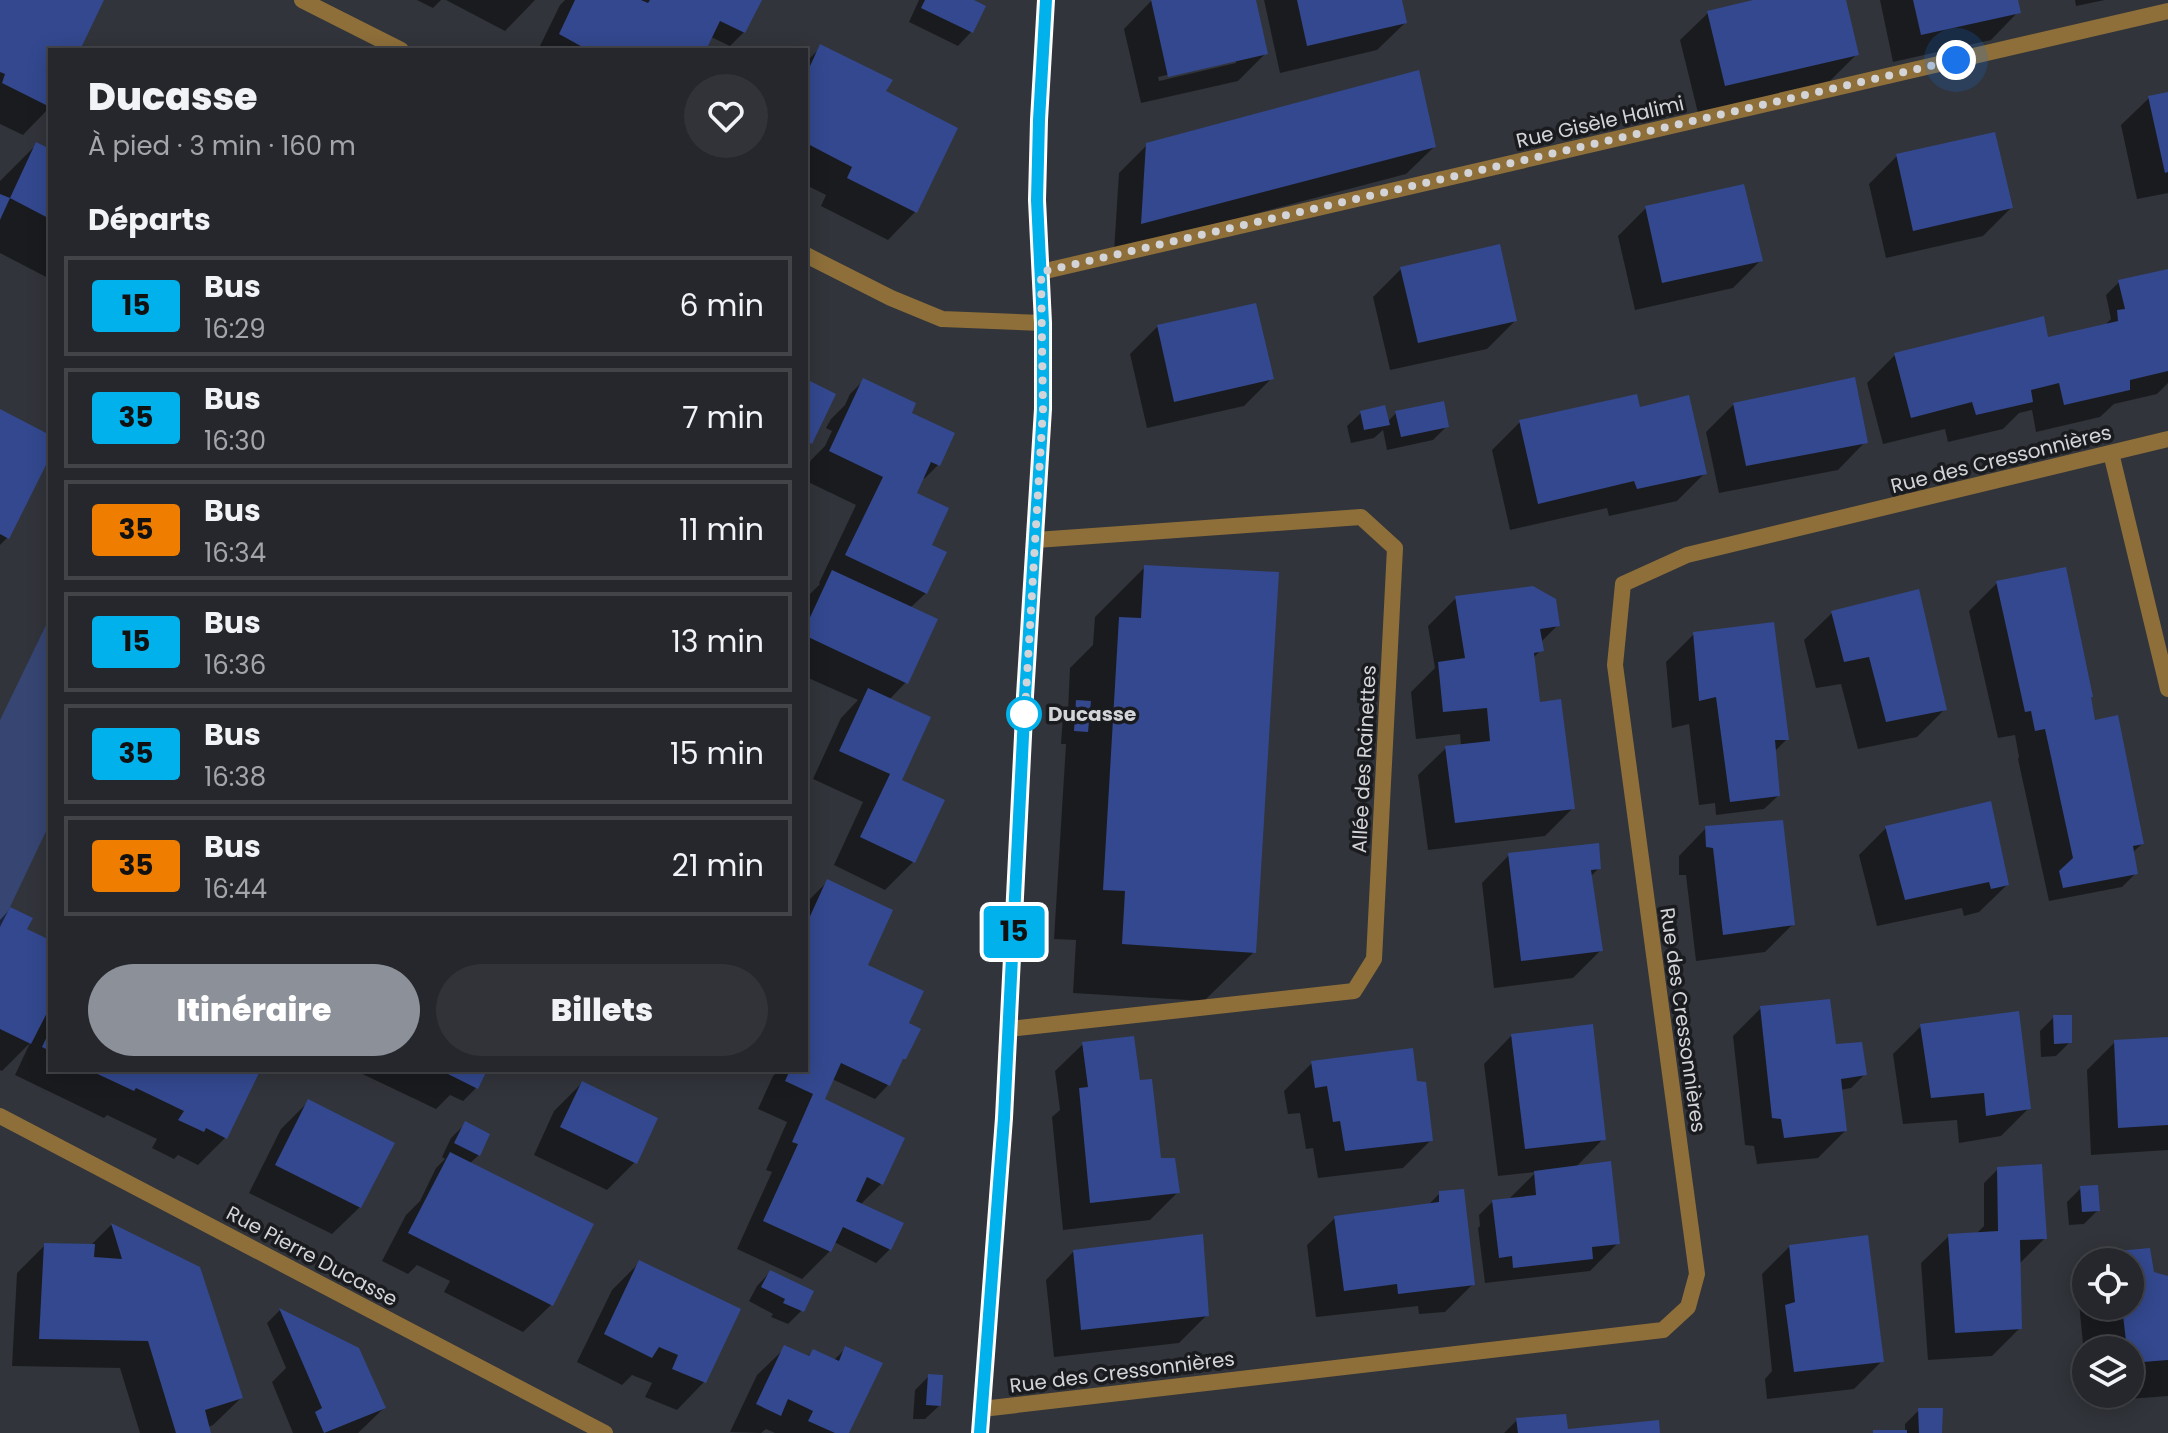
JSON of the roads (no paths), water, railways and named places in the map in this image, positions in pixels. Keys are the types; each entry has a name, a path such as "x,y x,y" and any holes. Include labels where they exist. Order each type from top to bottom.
{"street":[{"path":"302,0 397,48"},
{"path":"980,1433 999,1198 1043,409 1043,323 1037,200 1046,0"},
{"name":"Rue Gisèle Halimi","path":"1041,272 2168,11"},
{"path":"808,256 891,298 942,319 1043,323"},
{"name":"Rue des Cressonnières","path":"982,1409 1663,1330 1688,1307 1697,1274 1615,665 1623,584 1687,555 2168,439"},
{"path":"2111,453 2168,689"},
{"name":"Allée des Rainettes","path":"1009,1029 1354,991 1374,959 1395,548 1361,517 1036,540"},
{"name":"Rue Pierre Ducasse","path":"0,1116 605,1433"}],"place":[{"name":"Ducasse","path":"1024,714"}]}
